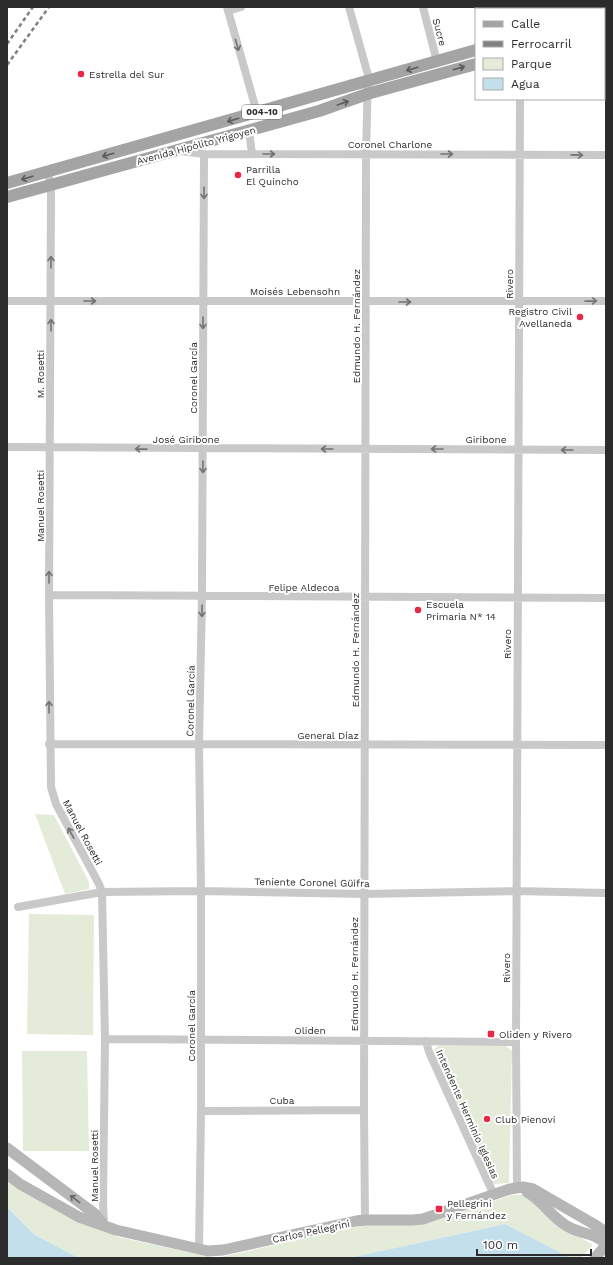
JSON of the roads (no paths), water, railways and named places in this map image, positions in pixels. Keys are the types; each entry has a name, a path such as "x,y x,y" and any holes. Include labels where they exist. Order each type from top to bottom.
{"main road":[{"name":"Avenida Hipólito Yrigoyen","path":"7,183 475,50"},
{"name":"Avenida Hipólito Yrigoyen","path":"7,197 319,111 368,94 475,64"}],"street":[{"path":"242,7 227,9 256,113"},
{"name":"Edmundo H. Fernández","path":"349,7 367,69 368,81 366,154 364,894 365,1220"},
{"name":"Sucre","path":"422,7 437,62"},
{"path":"605,7 605,12"},
{"name":"Rivero","path":"517,1189 517,598 520,100"},
{"path":"249,130 252,154"},
{"name":"Coronel Charlone","path":"174,150 204,154 606,155"},
{"name":"Coronel García","path":"199,1249 201,1111 201,891 199,744 202,596 204,154"},
{"path":"47,172 51,184 51,301"},
{"name":"Moisés Lebensohn","path":"7,301 606,301"},
{"name":"M. Rosetti","path":"50,448 51,301"},
{"name":"José Giribone","path":"7,447 366,449"},
{"name":"Manuel Rosetti","path":"50,448 50,787 56,804 102,892 105,1039 104,1225"},
{"name":"Giribone","path":"366,449 606,450"},
{"name":"Felipe Aldecoa","path":"49,595 606,598"},
{"name":"General Díaz","path":"49,744 606,746"},
{"name":"Teniente Coronel Güifra","path":"18,907 102,892 201,891 364,894 517,892 606,893"},
{"name":"Oliden","path":"105,1039 516,1042"},
{"name":"Intendente Herminio Iglesias","path":"426,1041 429,1052 494,1195"},
{"name":"Cuba","path":"201,1111 364,1110"},
{"name":"Carlos Pellegrini","path":"7,1148 96,1214 104,1225"},
{"name":"Carlos Pellegrini","path":"7,1174 20,1184 80,1217 116,1230 199,1249 217,1251 365,1220 423,1219 510,1189 523,1187 533,1189 606,1232"},
{"path":"517,1189 530,1194 563,1224 596,1236 606,1245 595,1258"},
{"path":"563,1224 562,1216 568,1212 572,1212"}],"water":[{"path":"7,1207 35,1235 79,1258 7,1258"},
{"path":"505,1224 571,1258 349,1258"}],"railway":[{"path":"7,44 33,7"},
{"path":"7,65 49,7"}],"place":[{"name":"Estrella del Sur","path":"81,74"},
{"name":"Parrilla El Quincho","path":"238,175"},
{"name":"Registro Civil Avellaneda","path":"580,317"},
{"name":"Escuela Primaria N* 14","path":"418,610"},
{"name":"Oliden y Rivero","path":"491,1034"},
{"name":"Club Pienovi","path":"487,1119"},
{"name":"Pellegrini y Fernández","path":"439,1209"}]}
